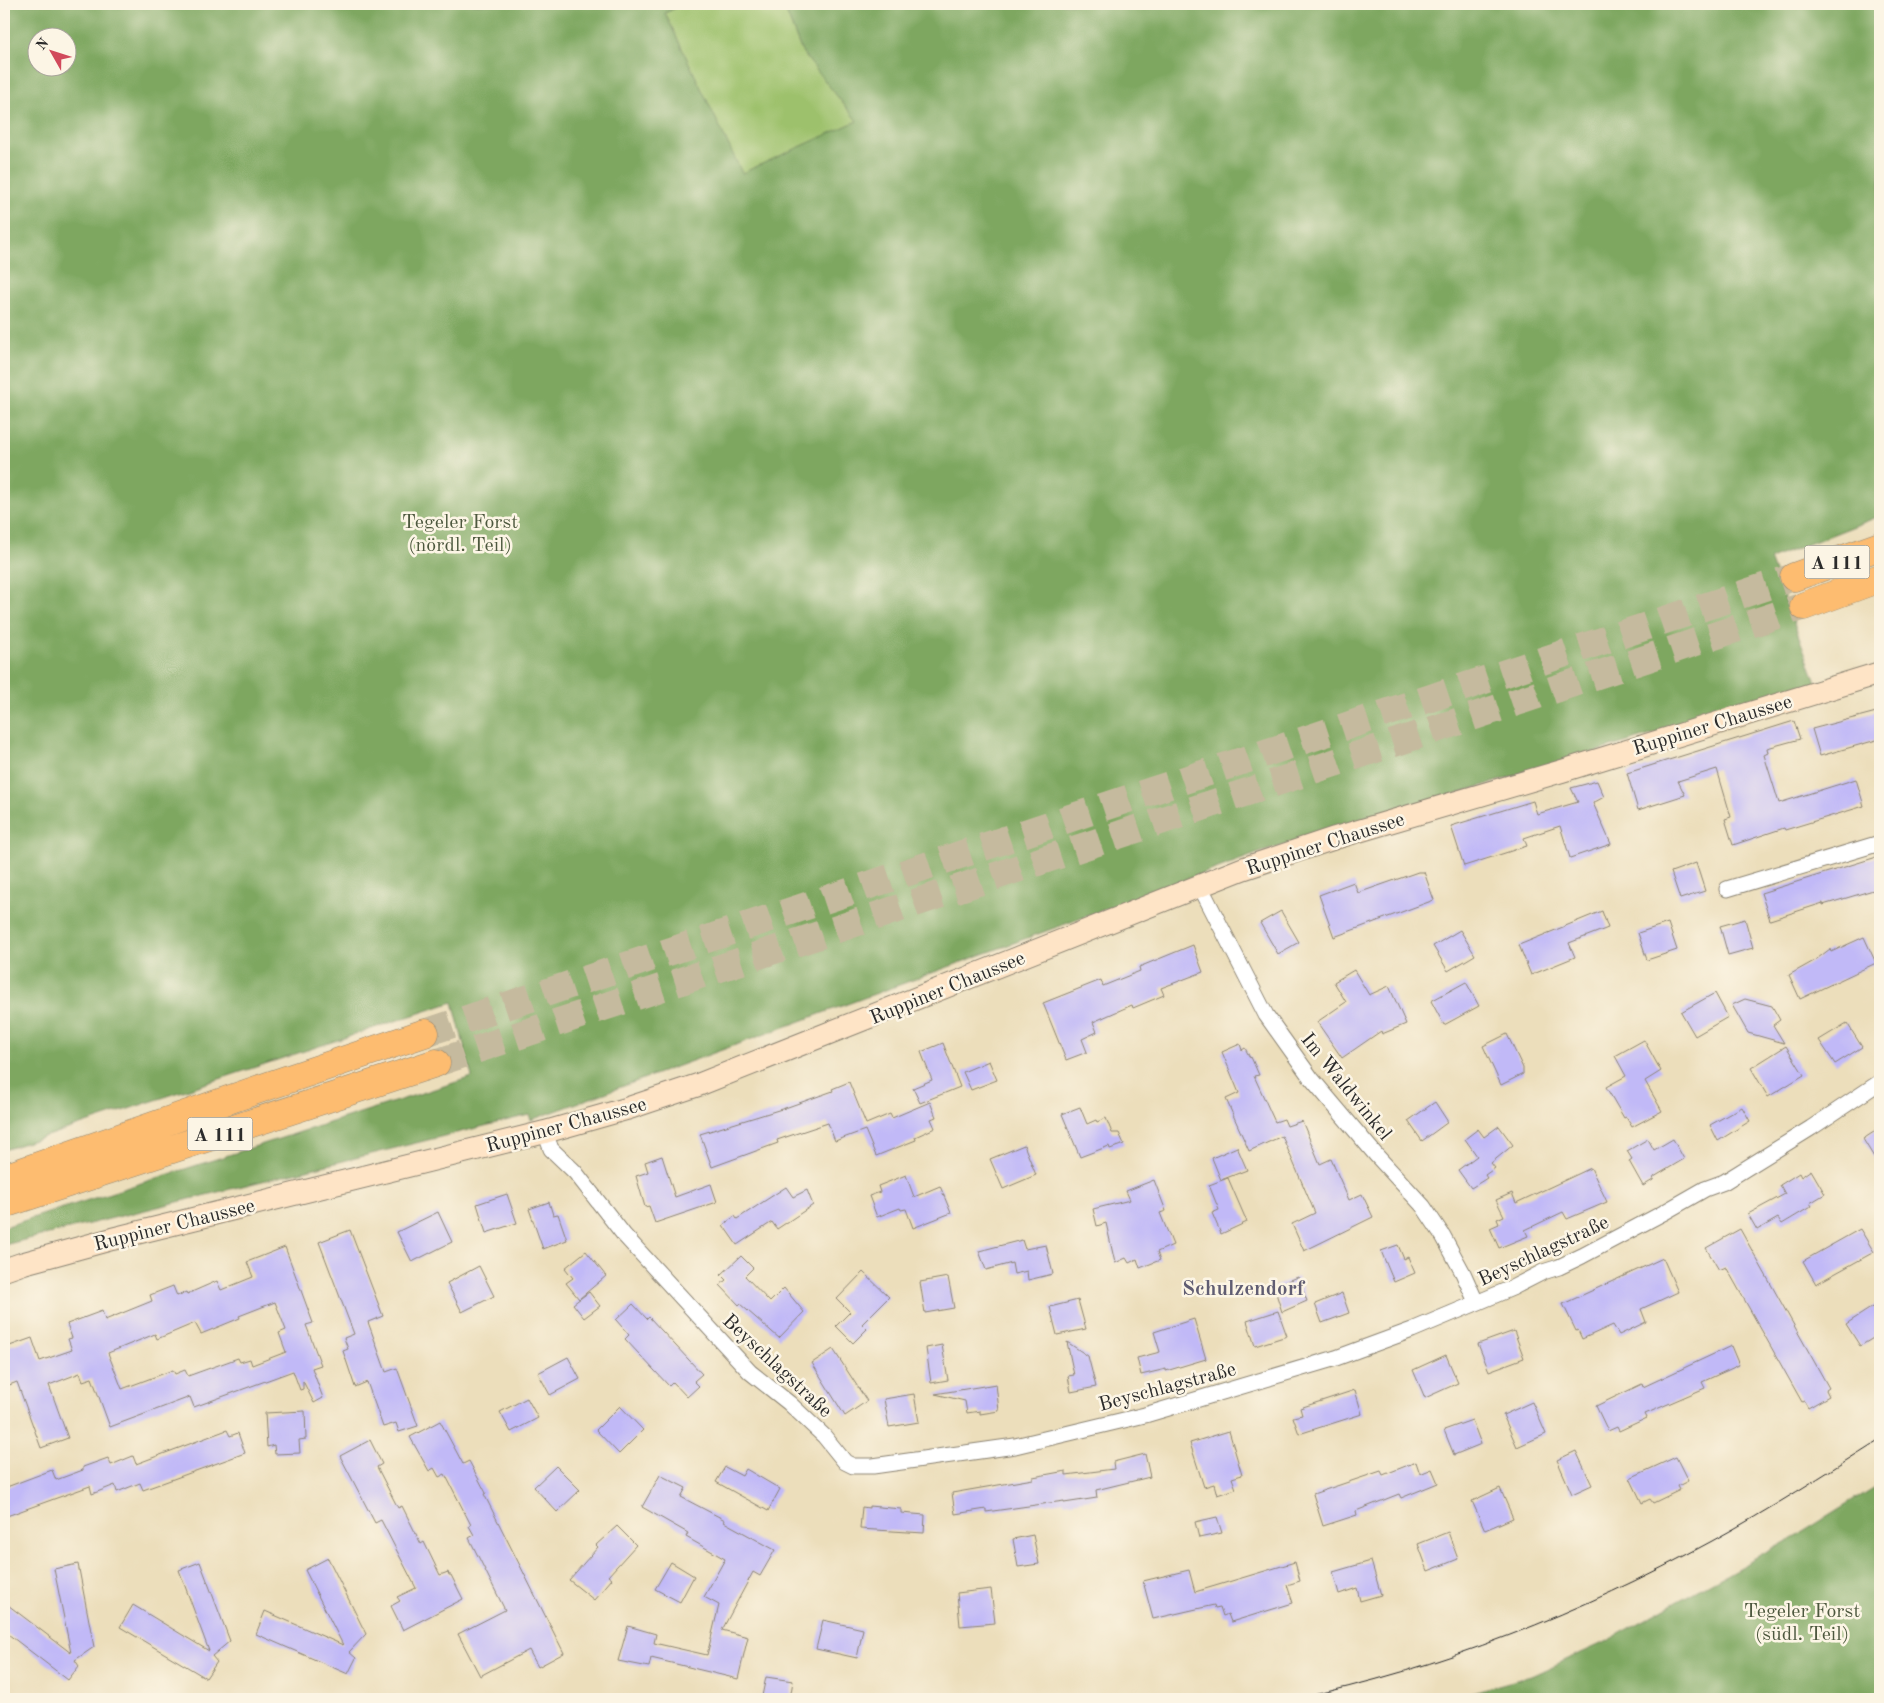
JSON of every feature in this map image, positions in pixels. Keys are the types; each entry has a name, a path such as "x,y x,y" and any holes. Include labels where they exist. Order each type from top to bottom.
{"highway":[{"name":"A 111","path":"1794,577 1880,546"},
{"name":"A 111","path":"1804,606 1880,578"},
{"name":"A 111","path":"4,1178 425,1033"},
{"name":"A 111","path":"4,1204 436,1063"}],"street":[{"name":"Ruppiner Chaussee","path":"4,1270 112,1239 544,1132 626,1109 698,1085 1242,869 1330,840 1880,673"},
{"path":"1727,889 1880,843"},
{"name":"Im Waldwinkel","path":"1200,886 1266,1015 1311,1078 1376,1155 1423,1206 1455,1258 1476,1302"},
{"name":"Beyschlagstraße","path":"544,1132 551,1148 575,1172 624,1235 750,1372 789,1403 824,1436 845,1462 853,1466 873,1466 1015,1446 1162,1411 1336,1358 1412,1330 1512,1288 1543,1272 1560,1267 1663,1214 1705,1189 1724,1182 1880,1082"}],"green space":[{"name":"Tegeler Forst (nördl. Teil)","path":"4,4 684,4 665,13 742,173 857,121 802,52 783,4 1880,4 1880,516 1770,559 1817,685 1259,853 531,1120 529,1115 4,1245 4,1227 472,1077 453,1002 4,1150"},
{"path":"684,4 783,4 802,52 858,121 741,174 665,13"},
{"name":"Tegeler Forst (südl. Teil)","path":"1880,1484 1880,1699 1447,1699 1531,1676 1603,1643 1798,1535"}],"building":[{"path":"1880,711 1880,739 1820,756 1812,729"},
{"path":"1794,721 1800,739 1767,748 1768,753 1764,755 1779,803 1856,779 1864,806 1785,830 1784,828 1733,845 1725,819 1731,817 1717,769 1678,781 1685,795 1638,810 1627,773"},
{"path":"1597,781 1604,797 1593,803 1611,844 1570,858 1560,826 1524,838 1527,846 1464,866 1451,826 1533,801 1537,814 1578,802 1571,788"},
{"path":"1880,856 1880,888 1823,905 1823,903 1770,920 1761,893"},
{"path":"1696,863 1705,891 1680,899 1671,872"},
{"path":"1418,872 1424,872 1434,900 1334,937 1319,895 1354,882 1358,893"},
{"path":"1281,911 1299,942 1278,954 1260,923"},
{"path":"1602,911 1608,928 1569,943 1575,957 1531,975 1519,945"},
{"path":"1745,919 1753,948 1728,955 1720,926"},
{"path":"1668,923 1677,950 1647,960 1638,933"},
{"path":"1460,930 1475,955 1448,971 1433,946"},
{"path":"1864,937 1876,963 1800,999 1789,975 1814,961 1830,949 1831,952"},
{"path":"1193,945 1203,972 1161,988 1164,995 1133,1008 1132,1005 1093,1022 1097,1032 1082,1039 1087,1052 1066,1060 1043,1003 1101,980 1103,986 1140,971 1139,967"},
{"path":"1354,970 1369,995 1389,986 1406,1024 1382,1034 1381,1031 1342,1058 1317,1022 1346,1002 1334,982"},
{"path":"1466,982 1479,1006 1444,1025 1431,1001"},
{"path":"1715,993 1728,1017 1695,1036 1681,1012"},
{"path":"1745,999 1772,1006 1780,1020 1773,1025 1784,1043 1748,1033 1732,1005"},
{"path":"1847,1023 1862,1047 1835,1064 1819,1040"},
{"path":"1507,1034 1523,1068 1523,1074 1501,1085 1483,1046"},
{"path":"1644,1040 1661,1071 1645,1081 1662,1111 1632,1127 1626,1117 1624,1118 1606,1087 1626,1076 1615,1056"},
{"path":"943,1043 960,1087 920,1103 913,1088 932,1080 921,1052"},
{"path":"1240,1044 1242,1050 1245,1048 1251,1057 1259,1075 1254,1076 1275,1122 1284,1119 1287,1126 1302,1121 1320,1164 1331,1159 1349,1200 1362,1194 1373,1217 1304,1251 1292,1224 1315,1213 1282,1136 1249,1151 1226,1099 1239,1093 1222,1052"},
{"path":"1786,1046 1804,1075 1768,1097 1751,1068"},
{"path":"989,1061 997,1080 971,1090 963,1072"},
{"path":"849,1082 866,1124 890,1114 892,1118 930,1102 936,1117 931,1119 935,1128 915,1137 916,1140 876,1156 865,1130 835,1141 828,1123 777,1140 778,1143 712,1167 700,1134 785,1108 833,1091 832,1089"},
{"path":"1435,1102 1448,1122 1422,1141 1408,1121"},
{"path":"1080,1107 1087,1124 1106,1118 1112,1133 1119,1133 1124,1144 1110,1149 1109,1146 1080,1157 1062,1114"},
{"path":"1742,1107 1750,1121 1718,1141 1710,1125"},
{"path":"1499,1126 1513,1145 1491,1163 1495,1168 1485,1175 1487,1178 1471,1188 1458,1170 1477,1156 1465,1139 1478,1129 1484,1137"},
{"path":"1880,1128 1880,1167 1863,1139"},
{"path":"1648,1139 1654,1150 1673,1139 1684,1159 1643,1186 1629,1161 1632,1159 1627,1151"},
{"path":"1024,1145 1036,1175 1003,1189 990,1159"},
{"path":"1237,1147 1247,1170 1221,1180 1212,1158"},
{"path":"662,1156 675,1197 711,1184 717,1202 655,1223 649,1206 645,1207 636,1176 648,1172 645,1162"},
{"path":"1591,1168 1607,1202 1567,1219 1563,1212 1525,1230 1528,1236 1499,1248 1490,1228 1499,1224 1497,1219 1504,1216 1496,1200 1512,1193 1516,1203"},
{"path":"1811,1170 1825,1194 1810,1203 1812,1206 1782,1224 1778,1218 1757,1230 1748,1214 1785,1194 1780,1185 1799,1173 1801,1177"},
{"path":"906,1175 914,1197 940,1186 951,1213 913,1228 906,1209 901,1210 900,1208 877,1217 869,1196 880,1192 878,1186"},
{"path":"1228,1178 1247,1222 1221,1234 1212,1213 1219,1210 1209,1185"},
{"path":"1154,1180 1166,1211 1160,1213 1173,1245 1157,1252 1160,1260 1140,1268 1137,1259 1129,1263 1126,1258 1115,1263 1106,1223 1097,1226 1093,1209 1130,1200 1126,1191"},
{"path":"786,1187 793,1197 807,1190 813,1205 777,1229 772,1222 737,1245 723,1225 735,1216 737,1219"},
{"path":"507,1194 517,1223 486,1233 477,1204"},
{"path":"549,1202 553,1215 558,1214 567,1240 543,1249 529,1209"},
{"path":"438,1212 452,1242 412,1262 397,1232"},
{"path":"1740,1229 1829,1388 1826,1390 1829,1396 1808,1408 1804,1401 1802,1402 1726,1267 1719,1270 1706,1248"},
{"path":"1860,1229 1874,1252 1816,1284 1803,1261"},
{"path":"350,1230 383,1316 368,1322 386,1372 397,1368 418,1426 399,1432 396,1423 383,1427 367,1382 355,1387 343,1351 348,1349 344,1338 354,1334 319,1242"},
{"path":"1022,1240 1025,1249 1046,1245 1053,1274 1028,1280 1027,1271 1014,1274 1012,1263 986,1270 979,1251"},
{"path":"1398,1245 1404,1259 1408,1257 1415,1273 1394,1282 1381,1251"},
{"path":"285,1247 313,1323 306,1325 321,1365 312,1368 323,1398 314,1403 303,1381 303,1389 300,1390 293,1371 194,1407 190,1397 110,1427 92,1378 83,1381 80,1373 49,1385 68,1438 41,1448 17,1382 4,1387 4,1348 32,1338 40,1361 72,1350 68,1339 72,1338 67,1324 102,1311 105,1320 152,1301 150,1295 173,1286 177,1296 186,1292 187,1294 217,1281 221,1290 253,1277 247,1262","holes":["275,1302 286,1330 279,1333 286,1352 252,1365 250,1359 240,1362 238,1358 188,1376 185,1370 175,1374 173,1370 122,1389 108,1353 155,1334 157,1339 195,1323 201,1334"]},
{"path":"586,1251 606,1276 579,1299 566,1283 573,1278 565,1268"},
{"path":"741,1256 753,1268 745,1276 770,1302 784,1288 804,1312 779,1338 739,1305 720,1285 726,1280 721,1275"},
{"path":"1663,1258 1678,1292 1641,1309 1646,1322 1619,1335 1613,1325 1582,1339 1563,1304"},
{"path":"479,1266 494,1296 462,1312 447,1283"},
{"path":"863,1272 889,1297 862,1324 867,1329 853,1343 836,1326 850,1312 837,1299"},
{"path":"948,1277 954,1308 925,1313 920,1282"},
{"path":"1298,1277 1307,1301 1282,1312 1274,1287"},
{"path":"589,1292 600,1306 584,1318 573,1304"},
{"path":"1342,1293 1349,1313 1322,1323 1315,1304"},
{"path":"1078,1300 1086,1329 1057,1335 1050,1307"},
{"path":"1880,1302 1880,1334 1860,1346 1846,1324"},
{"path":"633,1304 647,1319 649,1317 702,1374 694,1381 699,1386 687,1397 673,1382 669,1386 625,1339 629,1335 616,1320"},
{"path":"1278,1311 1287,1336 1255,1346 1247,1321"},
{"path":"1194,1319 1206,1359 1166,1371 1166,1369 1141,1375 1137,1358 1160,1352 1154,1332"},
{"path":"1514,1331 1524,1358 1489,1371 1478,1344"},
{"path":"1067,1342 1088,1356 1096,1387 1071,1392 1068,1376 1074,1375"},
{"path":"942,1345 948,1380 931,1383 926,1348"},
{"path":"1731,1346 1739,1365 1702,1382 1705,1388 1645,1414 1647,1418 1619,1431 1617,1427 1608,1431 1596,1406 1642,1384 1643,1387"},
{"path":"833,1349 867,1401 845,1416 812,1363"},
{"path":"1446,1355 1458,1383 1425,1398 1413,1370"},
{"path":"568,1357 580,1379 550,1395 538,1373"},
{"path":"996,1384 999,1411 980,1414 980,1411 967,1413 965,1401 935,1394"},
{"path":"1355,1390 1362,1414 1299,1434 1293,1417 1302,1415 1300,1408"},
{"path":"914,1394 919,1422 889,1427 884,1399"},
{"path":"527,1398 538,1418 511,1432 500,1412"},
{"path":"1532,1402 1546,1434 1517,1447 1503,1415"},
{"path":"620,1406 643,1430 619,1454 596,1430"},
{"path":"305,1411 306,1439 299,1440 300,1453 275,1454 274,1445 267,1447 265,1413"},
{"path":"1472,1420 1481,1444 1454,1455 1444,1430"},
{"path":"440,1421 463,1464 469,1461 564,1653 538,1667 529,1650 480,1676 458,1634 505,1610 469,1538 474,1535 469,1526 471,1525 445,1474 439,1477 434,1468 429,1471 410,1437"},
{"path":"227,1430 230,1436 238,1433 245,1453 143,1490 140,1483 117,1492 115,1485 92,1494 90,1486 4,1517 4,1488 52,1470 56,1480 108,1458 111,1465 133,1456 136,1464"},
{"path":"1229,1431 1242,1475 1232,1478 1236,1489 1217,1495 1214,1484 1204,1487 1190,1443"},
{"path":"370,1440 382,1464 377,1467 398,1508 402,1506 421,1544 424,1542 440,1575 448,1572 451,1575 463,1599 403,1630 391,1606 400,1601 397,1597 416,1588 381,1520 375,1523 340,1456"},
{"path":"1576,1451 1592,1485 1572,1494 1557,1460"},
{"path":"1145,1454 1150,1477 1096,1490 1097,1498 955,1514 952,1493 1033,1479 1033,1477 1066,1471 1066,1475 1114,1469 1113,1462"},
{"path":"1676,1457 1688,1481 1678,1486 1680,1490 1653,1503 1650,1499 1642,1503 1630,1478"},
{"path":"1416,1462 1420,1474 1432,1469 1438,1483 1401,1498 1399,1494 1356,1511 1357,1515 1323,1526 1313,1494 1381,1471 1383,1475"},
{"path":"556,1466 580,1490 557,1512 534,1487"},
{"path":"725,1467 742,1476 746,1469 780,1489 768,1511 716,1482"},
{"path":"660,1475 686,1488 681,1497 725,1520 724,1522 775,1550 760,1576 753,1572 722,1630 748,1637 738,1679 651,1658 649,1667 618,1661 628,1626 656,1634 654,1643 707,1655 719,1605 704,1597 725,1559 686,1537 688,1533 642,1507"},
{"path":"1500,1488 1513,1518 1485,1530 1472,1501"},
{"path":"869,1506 901,1509 901,1513 925,1515 924,1533 860,1529 862,1507 869,1508"},
{"path":"1217,1517 1222,1533 1199,1538 1195,1522"},
{"path":"617,1526 636,1545 608,1576 612,1579 594,1600 569,1580 598,1547 596,1545"},
{"path":"1448,1532 1458,1559 1428,1571 1418,1544"},
{"path":"1033,1535 1039,1564 1018,1567 1013,1539"},
{"path":"328,1558 366,1634 349,1652 356,1658 348,1674 256,1634 265,1611 343,1645 305,1570"},
{"path":"1371,1561 1381,1595 1360,1601 1357,1588 1339,1594 1333,1572"},
{"path":"200,1562 230,1641 212,1656 217,1662 206,1678 120,1627 133,1605 209,1651 179,1570"},
{"path":"671,1562 694,1576 680,1602 655,1589"},
{"path":"1295,1562 1300,1581 1287,1585 1293,1603 1231,1622 1228,1614 1223,1616 1220,1607 1215,1608 1214,1605 1153,1619 1143,1581 1189,1570 1195,1592"},
{"path":"78,1564 94,1647 75,1660 79,1666 68,1680 4,1631 4,1602 71,1653 54,1569"},
{"path":"991,1589 995,1623 960,1626 957,1593"},
{"path":"823,1620 863,1629 857,1658 816,1649"},
{"path":"766,1677 793,1681 790,1699 762,1696"}],"tunnel":[{"path":"425,1033 1794,577"},
{"path":"436,1063 1804,606"}],"tram line":[{"path":"1295,1699 1403,1672 1456,1655 1561,1614 1663,1567 1712,1541 1776,1504 1880,1439"}],"district":[{"name":"Schulzendorf","path":"1243,1288"}]}
